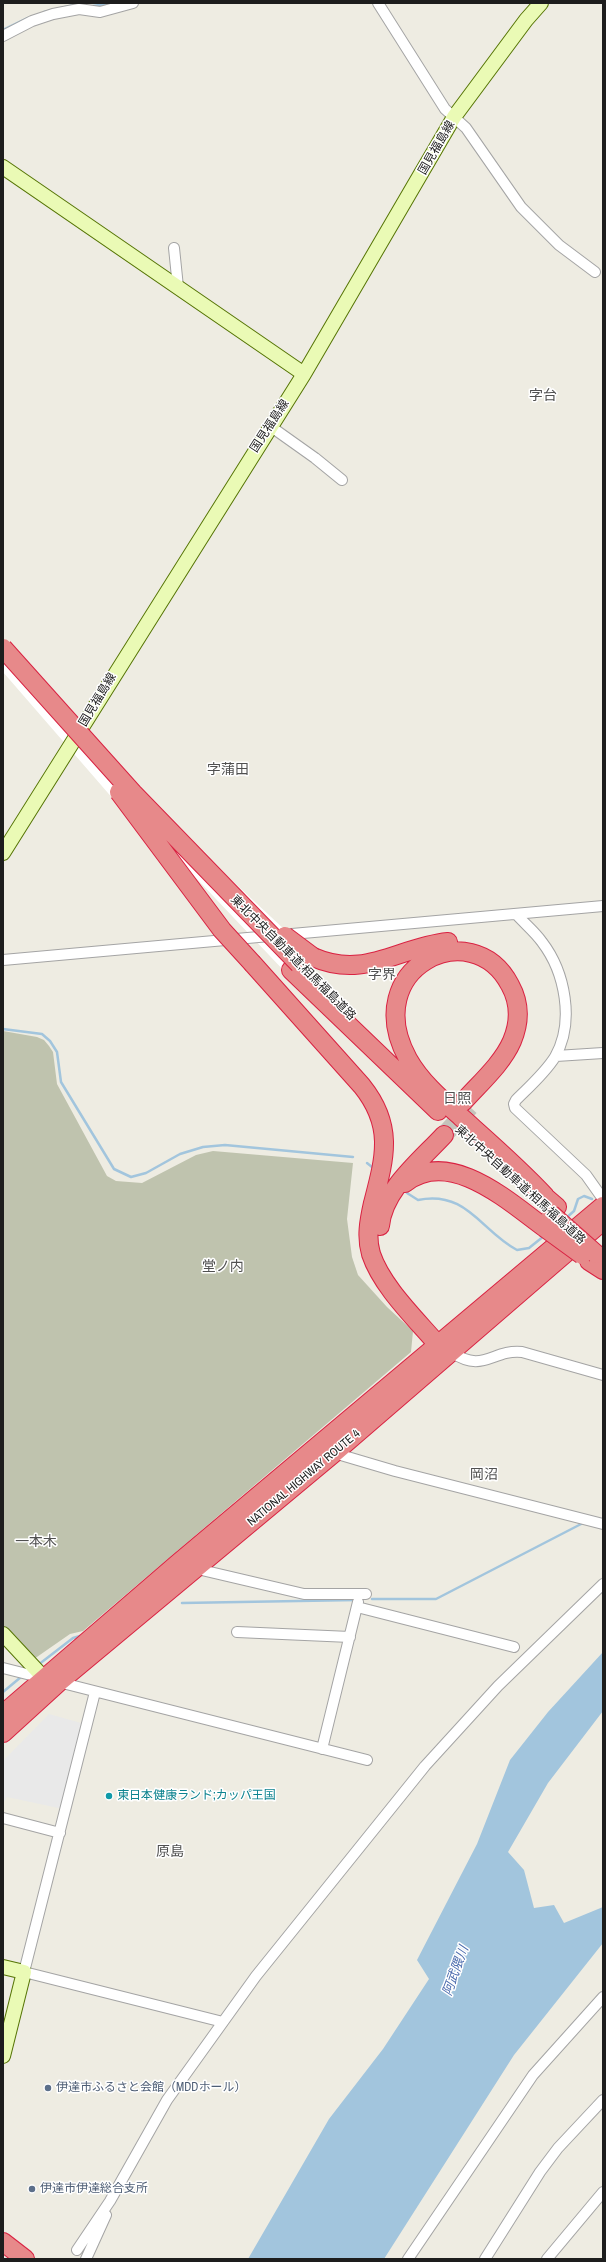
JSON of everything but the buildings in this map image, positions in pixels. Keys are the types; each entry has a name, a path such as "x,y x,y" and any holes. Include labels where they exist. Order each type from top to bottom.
{"highway":[{"name":"東北中央自動車道;相馬福島道路","path":"3,648 126,793"},
{"name":"東北中央自動車道;相馬福島道路","path":"3,662 126,793 301,964 439,1113 599,1258"},
{"path":"126,793 294,944 301,964 357,966 378,962 429,945 455,942 471,943 487,949 507,963 517,975 525,992 528,1010 526,1029 520,1047 512,1060 466,1104 508,1048 517,1028 518,1010 514,993 505,976 496,966 478,955 463,952 447,953 427,960 405,978 398,993 395,1010 396,1026 400,1042 416,1070 438,1095 527,1176 549,1212 599,1258"},
{"path":"126,793 222,930 362,1086 376,1105 384,1125 385,1147 368,1233 375,1264 388,1284 445,1345"},
{"path":"373,1204 390,1180 440,1132 392,1193 380,1220 380,1240 386,1259 398,1279 445,1345"},
{"path":"392,1193 412,1177 437,1171 449,1172 476,1181 494,1191 549,1212"},
{"name":"NATIONAL HIGHWAY ROUTE 4","path":"3,1733 52,1680 177,1564 445,1345 598,1223 603,1206"},
{"name":"NATIONAL HIGHWAY ROUTE 4","path":"3,1714 52,1680 195,1568 334,1453 445,1345"},
{"path":"3,2242 25,2259"}],"main road":[{"name":"国見福島線","path":"3,852 304,374 454,117 526,20 541,3"},
{"path":"3,167 304,374"},
{"path":"3,1634 52,1680"},
{"path":"3,1967 24,1972 3,2056"}],"street":[{"path":"3,36 32,21 54,14 79,9 100,12 132,3"},
{"path":"378,3 445,109 466,128 521,207 559,245 595,272"},
{"path":"174,248 178,288"},
{"path":"270,426 315,458 342,480"},
{"path":"3,960 517,915 603,906"},
{"path":"517,915 541,941 553,959 561,980 565,998 565,1020 556,1056 546,1070 516,1100 514,1104 515,1108 586,1175 603,1199"},
{"path":"556,1056 603,1053"},
{"path":"445,1345 467,1361 479,1362 516,1351 603,1375"},
{"path":"334,1453 395,1471 603,1524"},
{"path":"177,1564 304,1594 363,1595 357,1607 322,1749"},
{"path":"77,2250 116,2191 167,2100 256,1976 425,1766 498,1686 603,1584"},
{"path":"357,1607 514,1647"},
{"path":"237,1632 350,1637"},
{"path":"3,1668 367,1760"},
{"path":"95,1692 24,1972 223,2022"},
{"path":"3,1818 60,1833"},
{"path":"408,2259 533,2075 603,1997"},
{"path":"485,2259 540,2172 558,2148 603,2100"},
{"path":"86,2259 116,2191"},
{"path":"547,2259 603,2192"},
{"path":"478,2259 494,2246"}],"shaded area":[{"path":"3,1031 37,1037 44,1040 49,1046 53,1052 57,1084 107,1176 116,1181 142,1183 196,1155 213,1151 353,1163 347,1219 352,1257 358,1275 387,1307 413,1331 411,1352 83,1631 70,1634 34,1659 3,1626"},
{"path":"49,1714 81,1723 63,1809 7,1797 3,1803 3,1761"}],"water":[{"name":"阿武隈川","path":"603,1652 603,1711 548,1783 508,1852 524,1870 534,1908 554,1905 564,1923 603,1907 603,1943 514,2055 384,2259 248,2259 329,2119 383,2049 429,1979 417,1960 477,1844 510,1760 548,1712"}],"pier":[{"path":"3,642 100,751 212,862 300,944 302,962 287,974 161,841 134,823 3,672"}],"waterway":[{"path":"93,6 112,3"},
{"path":"44,12 74,5"},
{"path":"3,30 28,18"},
{"path":"3,1029 42,1034 50,1041 57,1052 61,1082 114,1169 131,1177 146,1173 180,1154 203,1147 225,1145 353,1157"},
{"path":"367,1163 372,1167"},
{"path":"407,1193 418,1200 435,1198 449,1201 461,1206 504,1242 517,1250 529,1248 544,1236"},
{"path":"565,1219 574,1211 578,1199 584,1196 592,1199"},
{"path":"372,1599 436,1599 583,1523"},
{"path":"182,1603 357,1600"},
{"path":"38,1665 73,1638 80,1636"},
{"path":"3,1692 21,1677"}],"tunnel":[{"path":"444,1135 470,1107"}],"place":[{"name":"東日本健康ランド;カッパ王国","path":"109,1796"},
{"name":"伊達市ふるさと会館（MDDホール）","path":"48,2088"},
{"name":"伊達市伊達総合支所","path":"32,2189"}],"district":[{"name":"字台","path":"543,396"},
{"name":"字蒲田","path":"228,770"},
{"name":"字界","path":"382,975"},
{"name":"日照","path":"457,1099"},
{"name":"堂ノ内","path":"223,1267"},
{"name":"岡沼","path":"484,1475"},
{"name":"一本木","path":"36,1542"},
{"name":"原島","path":"170,1852"}]}
